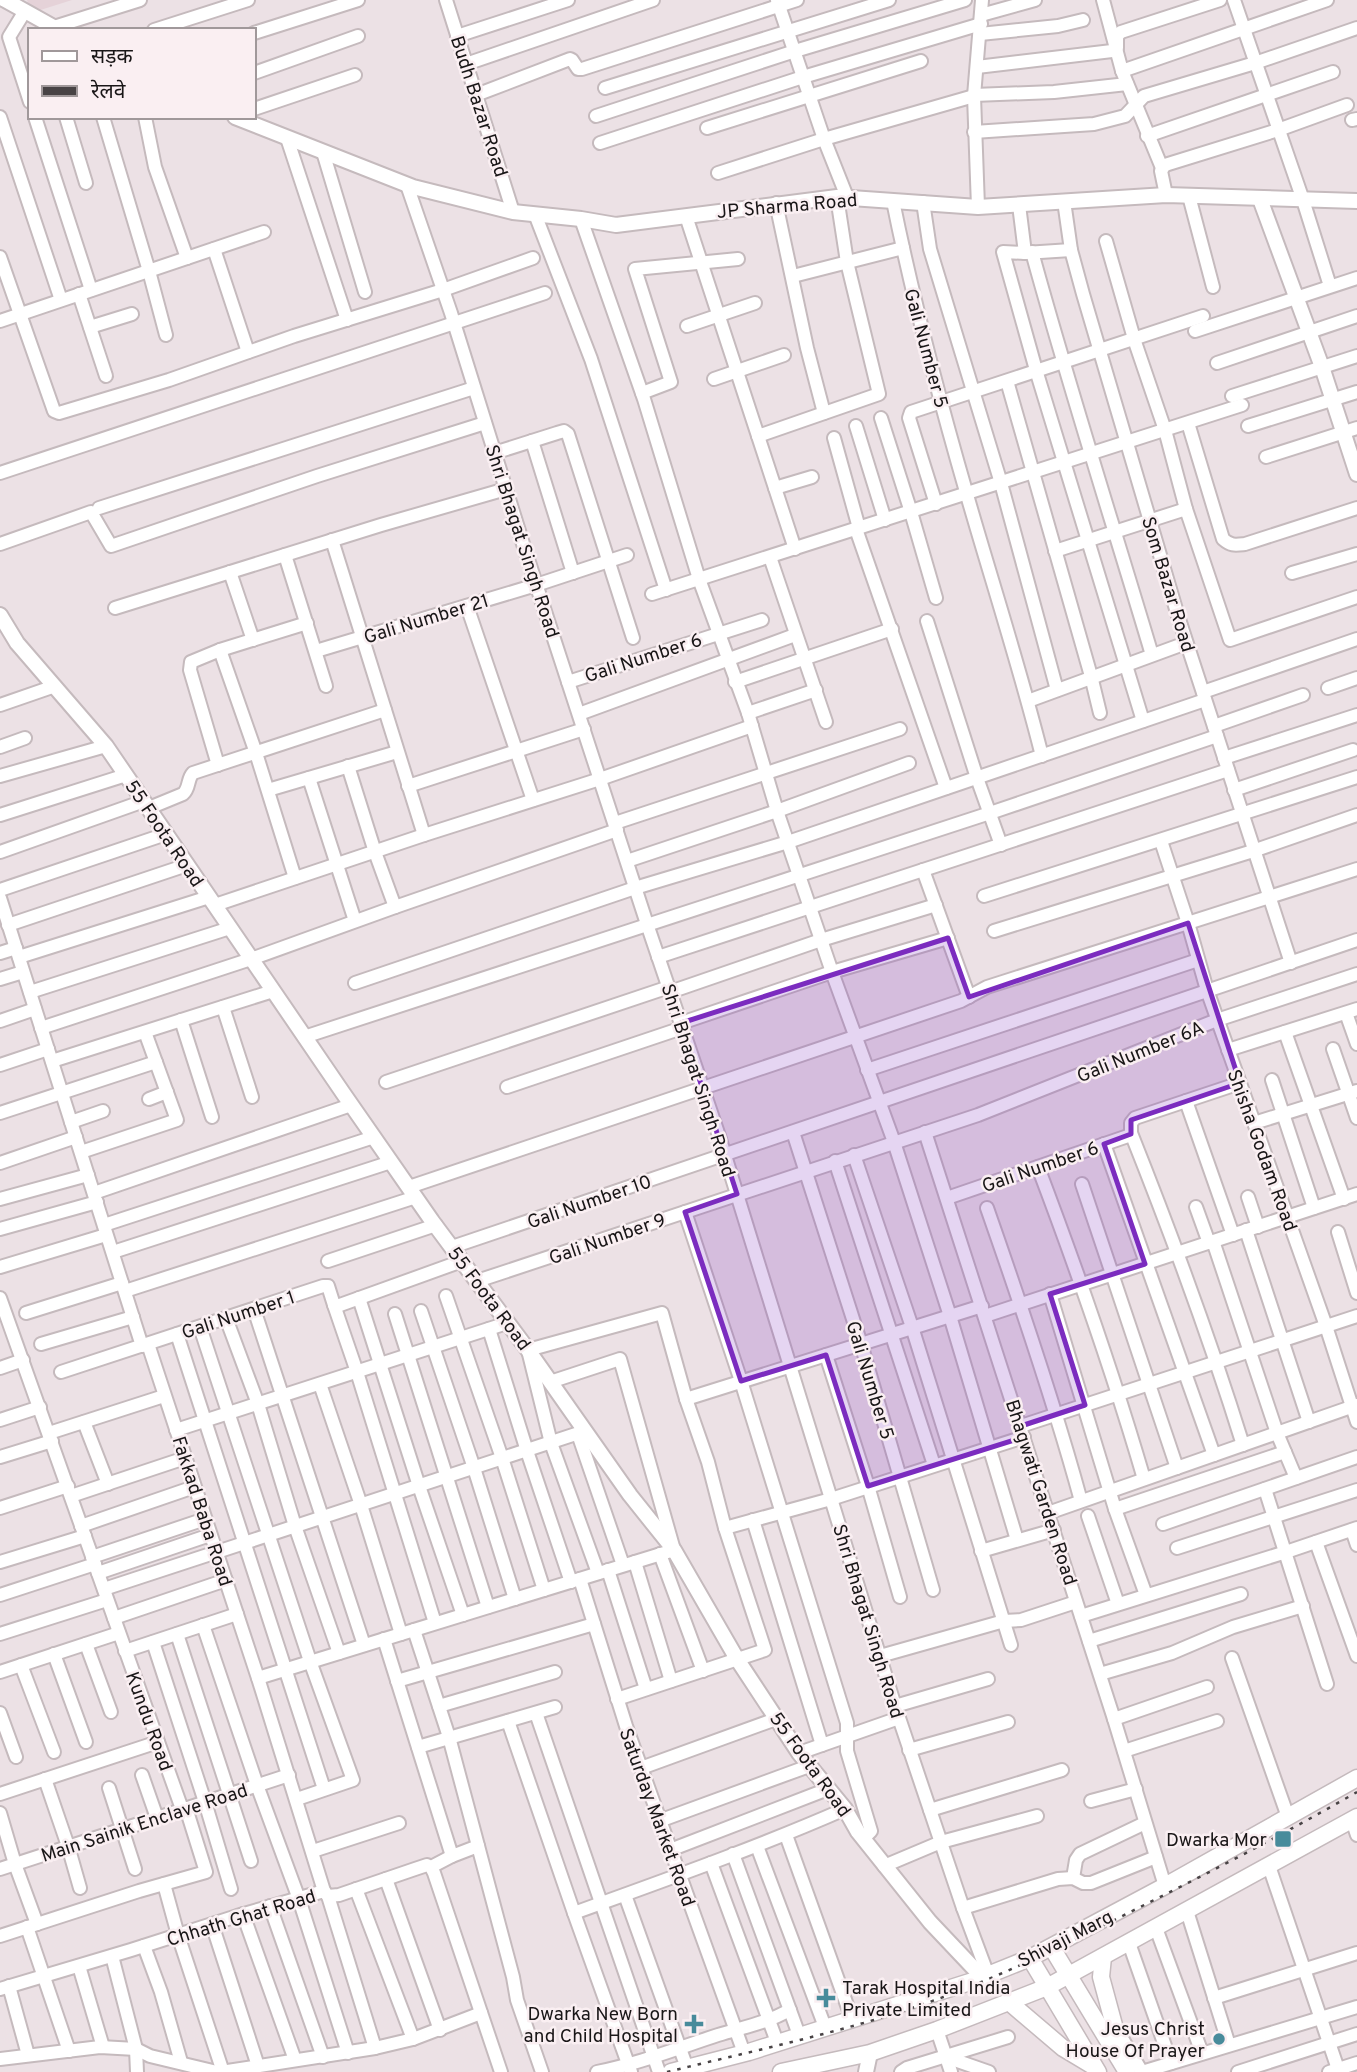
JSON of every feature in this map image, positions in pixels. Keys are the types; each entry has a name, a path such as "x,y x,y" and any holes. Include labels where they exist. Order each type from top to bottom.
{"main road":[{"name":"Shivaji Marg","path":"679,2070 852,2019 985,1976 1030,1958 1357,1778"},
{"name":"Shivaji Marg","path":"791,2071 870,2053 1047,1987 1269,1866 1355,1824"},
{"path":"1052,1948 1127,2072"},
{"path":"1103,1957 1101,1977 1114,2025 1110,2044"},
{"path":"1030,1958 1094,2070"},
{"path":"1009,2002 1063,2048 1094,2070"}],"street":[{"path":"28,96 9,37 23,11 57,28 140,0"},
{"path":"160,28 248,0"},
{"path":"256,32 358,0"},
{"path":"457,36 568,0"},
{"path":"466,64 653,0"},
{"path":"476,94 570,59 578,69 582,69 778,3 797,0"},
{"path":"605,88 889,0"},
{"path":"596,116 794,51 965,0"},
{"path":"978,207 974,96 982,0"},
{"path":"600,143 803,77 981,24 1035,0"},
{"path":"1103,0 1124,78 1162,168 1167,195"},
{"path":"1116,50 1118,34 1121,32 1220,0"},
{"path":"1234,0 1330,286"},
{"path":"718,173 974,96 1055,92 1124,78 1244,29 1326,0"},
{"name":"Budh Bazar Road","path":"449,1 457,36 513,212"},
{"path":"758,436 879,394 847,262 842,197 778,3"},
{"path":"981,24 1058,26 1083,20"},
{"path":"974,132 1094,124 1125,116 1144,96 1255,63 1357,28"},
{"path":"256,72 358,36"},
{"path":"977,67 1116,50"},
{"path":"707,128 921,61"},
{"path":"1147,136 1333,72"},
{"path":"256,108 355,75"},
{"path":"1162,168 1347,105"},
{"path":"0,117 61,300"},
{"path":"36,119 85,292 90,327 106,376"},
{"path":"67,119 86,183"},
{"path":"104,119 166,335"},
{"path":"145,119 155,167 187,258"},
{"name":"JP Sharma Road","path":"240,119 407,185 513,212 616,225 776,203 842,197 978,207 1167,195 1357,201"},
{"path":"287,138 347,320"},
{"path":"323,152 365,292"},
{"name":"Shri Bhagat Singh Road","path":"407,185 626,861 704,1089 909,1750 985,1976"},
{"path":"1189,196 1213,287"},
{"path":"1261,199 1333,400 1350,430 1357,474"},
{"name":"Gali Number 5","path":"893,201 914,297 966,494 1042,756"},
{"name":"Som Bazar Road","path":"1064,201 1072,250 1186,643 1291,963"},
{"path":"923,202 930,249 1001,483 1057,690"},
{"path":"776,203 824,413"},
{"path":"1019,205 1029,252 1093,454 1152,655"},
{"path":"535,214 592,359 666,590"},
{"path":"686,216 795,549"},
{"path":"581,219 642,393 699,579 750,719 777,811 894,1142 991,1448 1017,1540"},
{"path":"0,321 264,232"},
{"path":"1106,241 1134,339 1165,430 1186,509 1230,640 1357,597"},
{"path":"793,276 902,248"},
{"path":"214,249 248,352"},
{"path":"1072,250 1003,252 1124,665 1143,721"},
{"path":"0,257 56,413 169,380 533,258"},
{"path":"642,393 671,382 635,268 738,259"},
{"path":"1195,331 1357,278"},
{"path":"0,473 545,293"},
{"path":"687,326 755,303"},
{"path":"90,327 132,314"},
{"path":"936,504 909,414 1203,316"},
{"path":"1217,363 1357,316"},
{"path":"715,379 784,355"},
{"path":"652,594 1188,423 1322,367 1357,356"},
{"path":"1007,381 1100,713"},
{"path":"99,508 474,388"},
{"path":"1248,426 1357,392"},
{"path":"881,418 936,598"},
{"path":"1188,423 1223,539 1228,543 1245,544 1357,508"},
{"path":"0,544 91,512 111,546 317,476 485,424"},
{"path":"856,426 885,520"},
{"path":"1266,457 1350,430"},
{"path":"494,453 564,431 568,434 633,638"},
{"path":"834,438 858,529 946,788"},
{"path":"532,440 573,573"},
{"path":"775,488 812,477"},
{"path":"115,608 506,489"},
{"path":"1055,551 1186,509"},
{"path":"332,540 424,835"},
{"path":"1292,573 1357,554"},
{"path":"285,555 326,686"},
{"name":"Gali Number 21","path":"316,651 627,555"},
{"path":"771,556 826,722"},
{"path":"230,572 253,640"},
{"path":"467,606 533,800"},
{"name":"55 Foota Road","path":"0,615 17,643 106,747 126,775 351,1105 528,1350 581,1433 630,1495 799,1753 930,1922 985,1976"},
{"name":"Gali Number 6","path":"568,681 762,620"},
{"path":"927,621 977,778 1002,845"},
{"path":"218,765 189,666 191,662 220,650 307,623"},
{"path":"735,682 892,629"},
{"path":"579,715 795,635"},
{"path":"355,983 635,888 788,842 1042,756 1143,721 1357,639"},
{"path":"1028,701 1186,643"},
{"path":"220,650 295,878"},
{"path":"1328,688 1357,678"},
{"path":"0,705 55,686"},
{"path":"0,953 17,953 295,878 600,779 816,690"},
{"path":"304,1037 990,813 1215,731 1303,695"},
{"path":"0,852 183,794 189,787 193,773 385,710"},
{"path":"658,957 1002,845 1357,715"},
{"path":"408,786 584,729"},
{"path":"41,1028 251,959 616,827 900,729"},
{"path":"0,747 25,738"},
{"path":"0,776 106,747"},
{"path":"1234,790 1353,750"},
{"path":"268,790 397,752"},
{"path":"626,861 777,811 909,763"},
{"path":"348,766 395,906"},
{"path":"0,815 126,775"},
{"path":"984,896 1357,777"},
{"path":"309,778 355,921"},
{"path":"994,930 1172,876 1357,815"},
{"path":"0,890 166,834"},
{"name":"Shisha Godam Road","path":"1161,841 1217,1020 1355,1406 1357,1422"},
{"path":"8,925 187,864"},
{"path":"26,1313 124,1287 412,1192 961,1001 987,987 1357,869"},
{"path":"923,870 969,997"},
{"path":"386,1082 936,905"},
{"name":"Fakkad Baba Road","path":"1,906 133,1317 164,1396 226,1580 375,2048"},
{"path":"30,992 230,928"},
{"path":"507,1087 832,972 948,938"},
{"name":"Gali Number 10","path":"452,1247 1357,940"},
{"path":"867,1070 1198,960"},
{"path":"0,979 23,972"},
{"name":"Gali Number 6A","path":"925,1132 978,1115 1217,1020 1357,974"},
{"path":"0,1065 145,1032 273,991"},
{"path":"223,1007 252,1097"},
{"path":"0,1021 36,1009"},
{"path":"1228,1051 1351,1011 1357,1044"},
{"path":"181,1020 212,1117"},
{"path":"81,1152 177,1120 145,1032"},
{"path":"686,1399 950,1316 1021,1304 1351,1196 1312,1105 1286,1032"},
{"path":"1334,1049 1353,1092 1357,1118"},
{"path":"0,1113 156,1062"},
{"path":"1272,1080 1314,1208"},
{"path":"1240,1083 1135,1118 1131,1123 1131,1133 1217,1362 1242,1445"},
{"path":"149,1099 167,1092"},
{"path":"1254,1124 1353,1092"},
{"path":"1186,1101 1246,1231 1309,1422"},
{"path":"0,1229 351,1105"},
{"path":"71,1122 103,1111"},
{"name":"Gali Number 5","path":"793,1132 901,1476 933,1590"},
{"path":"737,1194 925,1132"},
{"name":"Bhagwati Garden Road","path":"925,1132 1100,1674 1165,1886"},
{"name":"Gali Number 6","path":"947,1198 1131,1133"},
{"path":"0,1267 374,1137"},
{"path":"0,1163 76,1138"},
{"path":"1104,1144 1214,1455"},
{"path":"854,1155 955,1459 1011,1645"},
{"path":"835,1161 934,1465"},
{"path":"113,1252 391,1162"},
{"path":"1038,1167 1082,1284 1144,1479"},
{"path":"0,1199 88,1175"},
{"path":"1082,1184 1177,1468"},
{"name":"Gali Number 9","path":"477,1281 737,1194"},
{"path":"1246,1231 1248,1197"},
{"path":"1196,1207 1211,1242 1277,1433 1296,1478"},
{"path":"987,1208 1057,1415 1081,1501"},
{"path":"685,1212 741,1381 847,1723 847,1751 871,1830 864,1838"},
{"path":"328,1261 436,1225"},
{"path":"1338,1233 1357,1293"},
{"path":"435,1623 396,1493 334,1305 462,1261"},
{"name":"Gali Number 1","path":"61,1372 323,1286 328,1286 334,1305"},
{"path":"1050,1294 1109,1491 1146,1595"},
{"path":"446,1296 544,1590"},
{"name":"Kundu Road","path":"0,1298 3,1315 23,1360 206,1872 164,1884"},
{"path":"359,1298 463,1615"},
{"path":"254,1309 364,1645"},
{"path":"421,1311 515,1599"},
{"path":"395,1314 488,1607"},
{"path":"617,1699 765,1650 725,1528 708,1462 686,1399 662,1314 528,1350 551,1443 646,1689"},
{"path":"725,1528 831,1499 991,1448 1057,1415 1084,1405 1357,1316"},
{"path":"41,1344 133,1317"},
{"path":"226,1318 258,1404 295,1526 339,1653"},
{"path":"176,1430 507,1322"},
{"path":"200,1327 352,1780 296,1799"},
{"name":"Saturday Market Road","path":"489,1329 527,1451 594,1624 659,1821 744,2053"},
{"path":"177,1335 324,1789"},
{"path":"826,1354 900,1597"},
{"path":"550,1382 620,1359 667,1552 703,1671"},
{"path":"0,1368 23,1360"},
{"path":"320,1384 401,1634"},
{"path":"0,1457 84,1422 164,1396"},
{"path":"1048,1513 1355,1406"},
{"path":"0,1420 40,1407"},
{"path":"84,1422 108,1484"},
{"path":"0,1634 216,1552 581,1433 671,1681"},
{"path":"1115,1509 1285,1452"},
{"path":"1163,1524 1357,1457"},
{"path":"0,1508 108,1484 185,1458"},
{"path":"0,1562 194,1487"},
{"path":"1265,1489 1327,1684"},
{"path":"1177,1548 1357,1490"},
{"path":"1088,1516 1118,1604"},
{"path":"95,1564 205,1518"},
{"path":"753,1520 822,1745"},
{"path":"1081,1616 1354,1529 1357,1545"},
{"path":"981,1551 1054,1530"},
{"path":"0,1595 95,1564 211,1535"},
{"path":"1316,1542 1357,1656"},
{"path":"258,1678 667,1552"},
{"path":"114,1618 226,1580"},
{"path":"1089,1641 1241,1594"},
{"path":"880,1656 1004,1621 1021,1620 1076,1602"},
{"path":"1100,1674 1172,1653 1227,1629 1303,1606"},
{"path":"125,1651 237,1614"},
{"path":"397,1681 594,1624"},
{"path":"203,1625 299,1899 348,2053"},
{"path":"414,1630 449,1737 517,2000 542,2072"},
{"path":"0,1672 119,1633"},
{"path":"177,1634 251,1861"},
{"path":"384,1639 452,1856"},
{"path":"153,1642 231,1889"},
{"path":"86,1644 111,1712"},
{"path":"54,1654 86,1742"},
{"path":"1232,1658 1288,1817"},
{"path":"21,1665 54,1752"},
{"path":"439,1706 555,1672"},
{"path":"799,1753 847,1736 897,1712 988,1679"},
{"path":"1114,1719 1207,1687"},
{"path":"418,1747 555,1707"},
{"path":"0,1713 16,1757"},
{"path":"536,1713 659,2072"},
{"path":"641,1768 776,1718"},
{"path":"508,1721 630,2069"},
{"path":"1124,1751 1217,1721"},
{"path":"909,1750 1008,1722"},
{"path":"0,1794 158,1742"},
{"path":"659,1821 809,1766"},
{"path":"930,1810 1062,1770"},
{"name":"Main Sainik Enclave Road","path":"0,1869 289,1774"},
{"path":"142,1775 157,1818"},
{"path":"45,1779 80,1888"},
{"path":"109,1788 135,1869"},
{"path":"670,1850 828,1789"},
{"path":"1091,1801 1136,1789"},
{"path":"574,1913 786,1835 845,1809"},
{"path":"0,1813 45,1976 69,2051"},
{"path":"884,1866 941,1842 1037,1816"},
{"path":"1073,1878 1076,1860 1080,1854 1145,1823"},
{"path":"313,1851 399,1824"},
{"path":"786,1835 852,2019"},
{"name":"Chhath Ghat Road","path":"5,1988 270,1906 326,1894 339,1895 427,1865 430,1867 478,1846"},
{"path":"757,1846 825,2027"},
{"path":"733,1854 799,2035"},
{"path":"963,1908 1058,1879 1073,1878 1083,1883 1091,1883 1156,1857"},
{"path":"712,1863 777,2042"},
{"path":"1269,1866 1329,2043 1335,2071 1357,2063"},
{"path":"430,1867 434,1872 501,2072"},
{"path":"386,1879 440,2029"},
{"path":"0,1936 164,1884 219,2072"},
{"path":"356,1889 413,2039"},
{"path":"625,1895 680,2048 679,2070"},
{"path":"270,1906 323,2057"},
{"path":"1187,1911 1229,2045"},
{"path":"243,1914 295,2060"},
{"path":"212,1924 258,2066"},
{"path":"1156,1928 1202,2053"},
{"path":"1129,1943 1171,2063"},
{"path":"144,1946 181,2062"},
{"path":"1214,1998 1357,1953"},
{"path":"112,1956 136,2049 137,2072"},
{"path":"79,1966 103,2048"},
{"path":"5,1988 28,2055"},
{"path":"1114,2025 1142,2072 1357,2007"},
{"path":"597,2072 630,2069 653,2057 735,2029 769,2021 790,2010"},
{"path":"208,2072 375,2048 413,2039 481,2013"},
{"path":"937,2030 951,2072"},
{"path":"1238,2072 1357,2034"},
{"path":"901,2072 1008,2036"},
{"path":"0,2059 103,2048 136,2049 150,2056 219,2072"},
{"path":"866,2072 870,2053"},
{"path":"946,2057 989,2072"}],"highlighted area":[{"path":"1188,923 1240,1083 1131,1120 1131,1134 1104,1144 1145,1264 1050,1294 1085,1405 1021,1426 1024,1437 868,1486 826,1355 741,1381 685,1212 737,1194 681,1023 948,938 969,997"}],"shaded area":[{"path":"27,0 72,0 31,13"}],"railway":[{"path":"667,2072 849,2027 972,1986 1126,1914 1357,1792"}],"place":[{"name":"Dwarka Mor","path":"1283,1839"},
{"name":"Tarak Hospital India Private Limited","path":"826,1998"},
{"name":"Dwarka New Born and Child Hospital","path":"694,2024"},
{"name":"Jesus Christ House Of Prayer","path":"1219,2039"}]}
